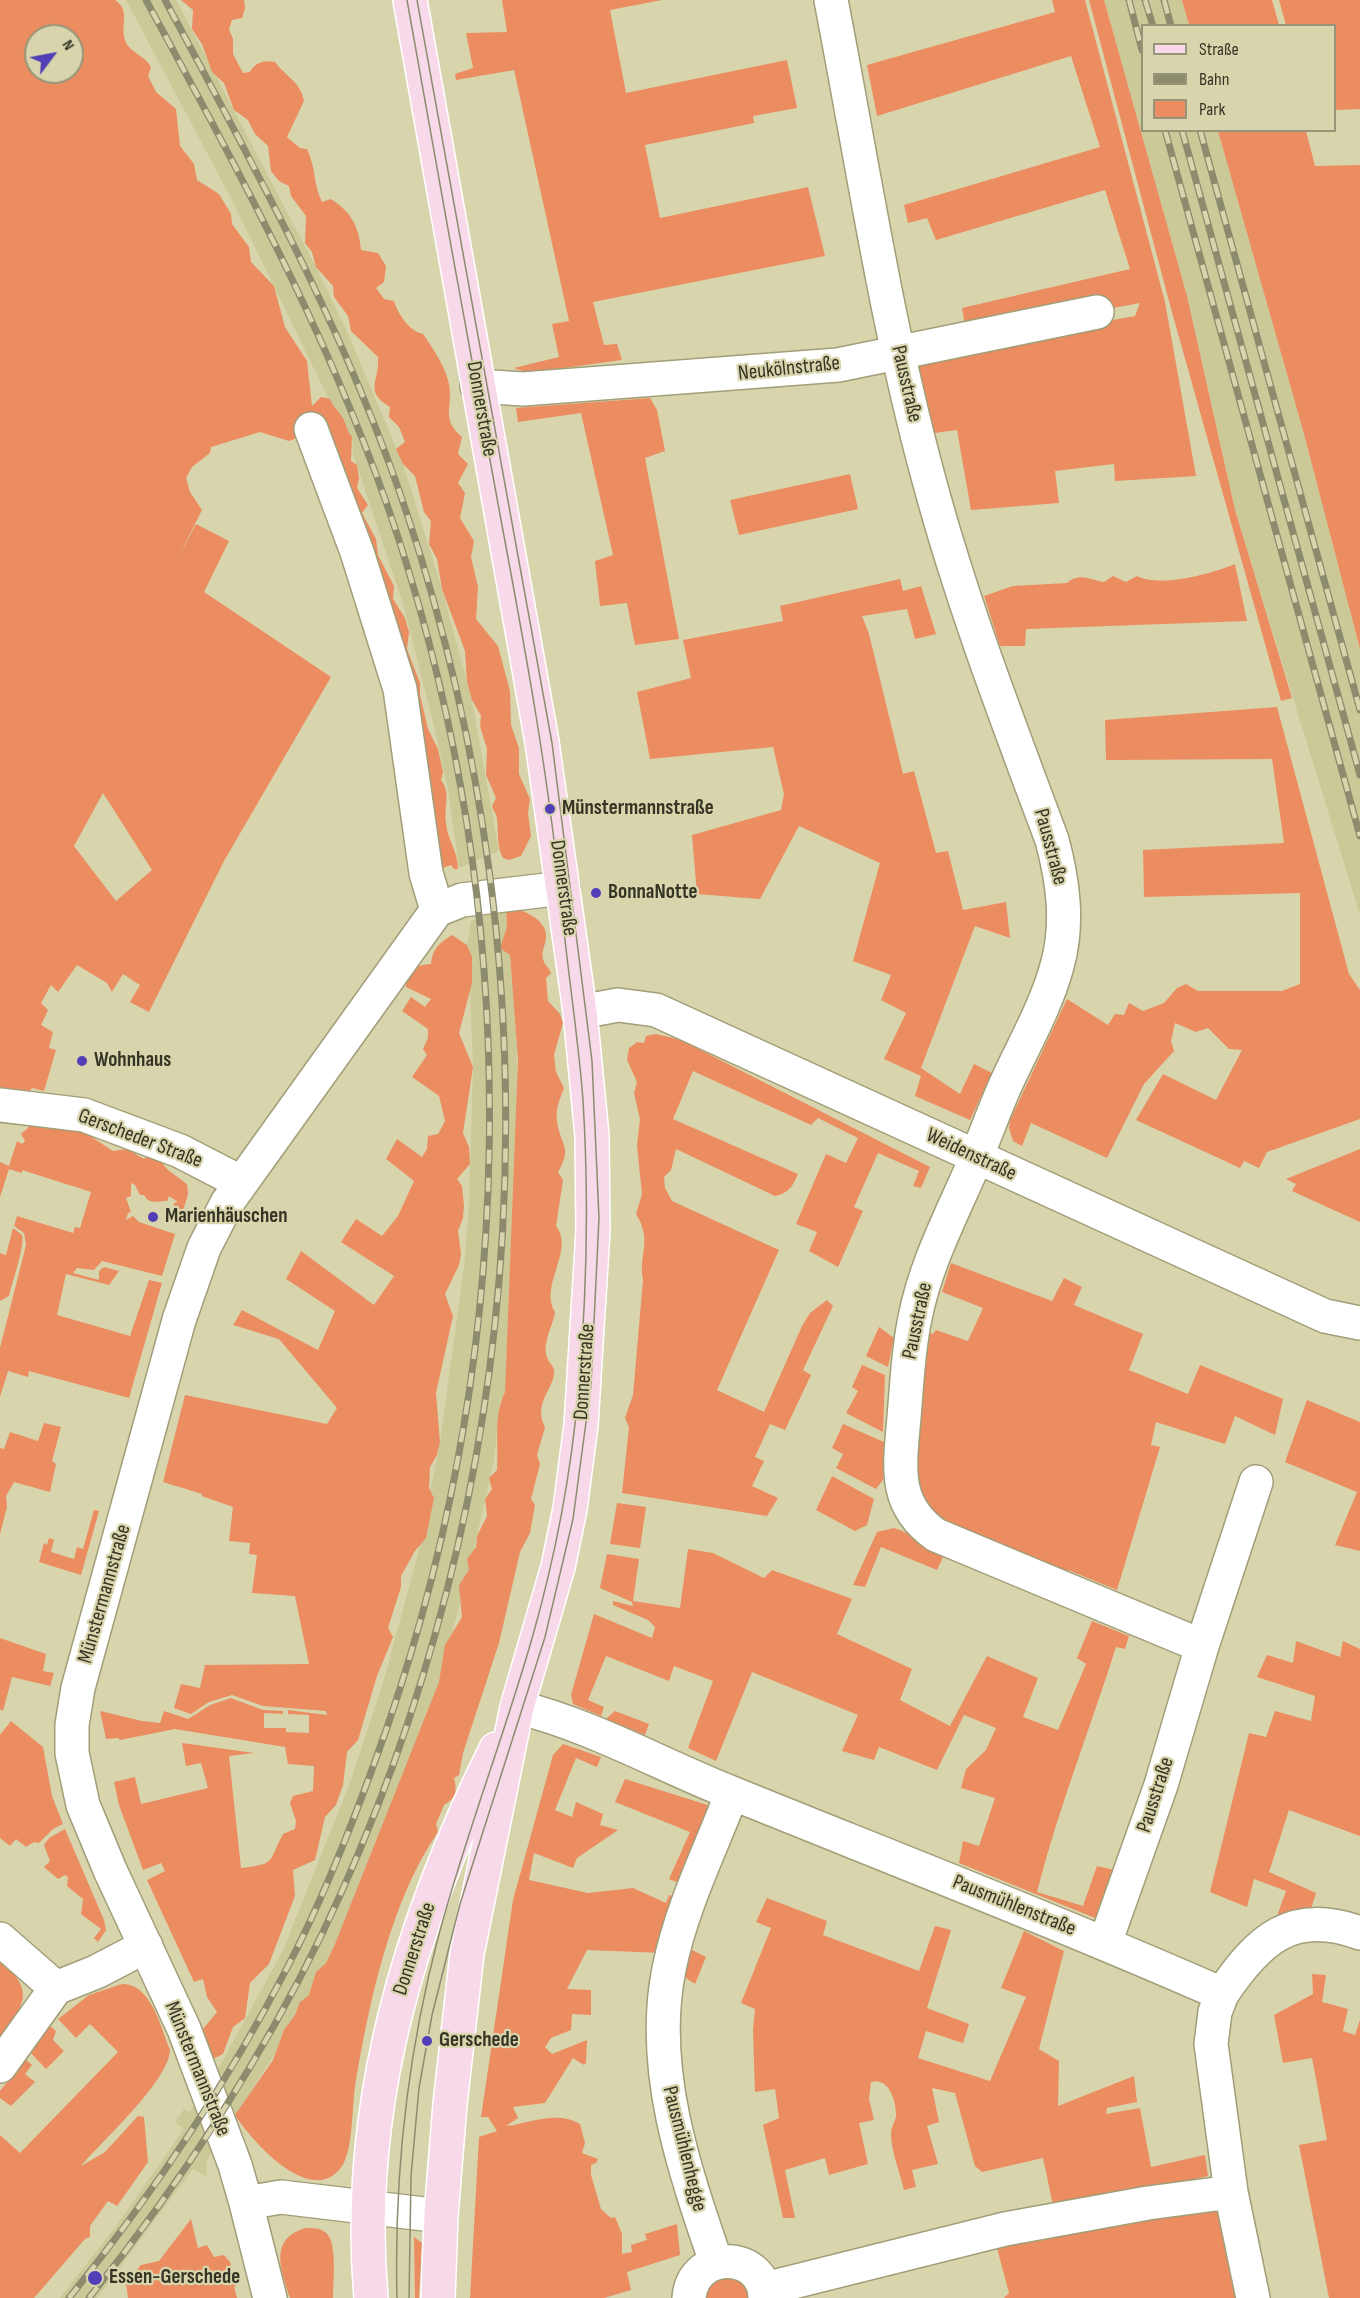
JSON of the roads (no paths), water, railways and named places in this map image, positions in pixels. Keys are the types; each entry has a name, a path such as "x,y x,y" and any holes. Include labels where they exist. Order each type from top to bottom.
{"main road":[{"name":"Donnerstraße","path":"410,0 542,742 580,1012 592,1136 593,1231 581,1425 570,1509 558,1567 518,1707 467,1954 453,2074 441,2216 438,2298"},
{"name":"Donnerstraße","path":"371,2298 368,2258 369,2208 380,2087 393,2021 414,1943 468,1805 518,1707"}],"street":[{"name":"Pausstraße","path":"831,0 898,353 929,480 955,569 1052,840 1062,882 1064,935 1058,965 1047,997 1004,1088 934,1256 915,1318 902,1440 903,1492 909,1508 919,1522 936,1535 1202,1646"},
{"name":"Neukölnstraße","path":"477,386 523,389 838,365 1097,312"},
{"path":"311,429 357,552 400,688 426,873 432,900 437,910 466,900 563,888"},
{"name":"Münstermannstraße","path":"246,2203 235,2165 194,2055 83,1805 73,1766 72,1725 78,1688 179,1320 210,1234 240,1182 437,910"},
{"name":"Weidenstraße","path":"580,1012 618,1005 656,1010 1325,1316 1360,1323"},
{"name":"Gerscheder Straße","path":"0,1105 84,1115 180,1151 240,1182"},
{"name":"Pausstraße","path":"1105,1943 1161,1785 1202,1646 1256,1482"},
{"name":"Pausmühlenstraße","path":"518,1707 570,1724 732,1793 1105,1943 1222,1994"},
{"name":"Pausmühlenhegge","path":"716,2262 671,2109 665,2068 665,2019 669,1971 682,1917 732,1793"},
{"path":"1253,2298 1231,2192 1211,2044 1215,2012 1222,1994 1251,1953 1267,1939 1291,1927 1323,1924 1360,1933"},
{"path":"0,1939 56,1988"},
{"path":"0,2066 56,1988 96,1972 146,1946"},
{"path":"689,2298 696,2277 716,2262 734,2261 750,2268 765,2294 1005,2229 1126,2207 1231,2192"},
{"path":"270,2298 246,2203 281,2197 441,2216"}],"tram line":[{"path":"397,2298 400,2162 411,2072 427,1982 460,1862 533,1635 555,1546 566,1485 575,1424 581,1357 586,1210 581,1075 543,758 407,0"},
{"path":"409,2298 411,2176 419,2088 432,2015 460,1904 545,1637 573,1519 591,1385 599,1218 592,1061 552,743 417,0"}],"railway":[{"path":"69,2298 130,2220 186,2139 264,2012 323,1893 374,1764 422,1615 457,1462 480,1308 489,1152 486,997 469,842 440,688 398,537 346,398 316,330 251,197 146,0"},
{"path":"89,2298 155,2212 186,2167 272,2030 322,1934 393,1765 447,1590 483,1412 503,1232 504,1051 489,870 457,691 407,514 356,381 328,316 265,188 165,0"},
{"path":"1129,0 1141,46"},
{"path":"1145,0 1152,24"},
{"path":"1164,0 1170,24"},
{"path":"1166,132 1360,836"},
{"path":"1183,132 1360,775"},
{"path":"1201,132 1360,710"}],"place":[{"name":"Münstermannstraße","path":"550,809"},
{"name":"BonnaNotte","path":"596,893"},
{"name":"Wohnhaus","path":"82,1061"},
{"name":"Marienhäuschen","path":"153,1217"},
{"name":"Gerschede","path":"427,2041"},
{"name":"Essen-Gerschede","path":"95,2278"}]}
